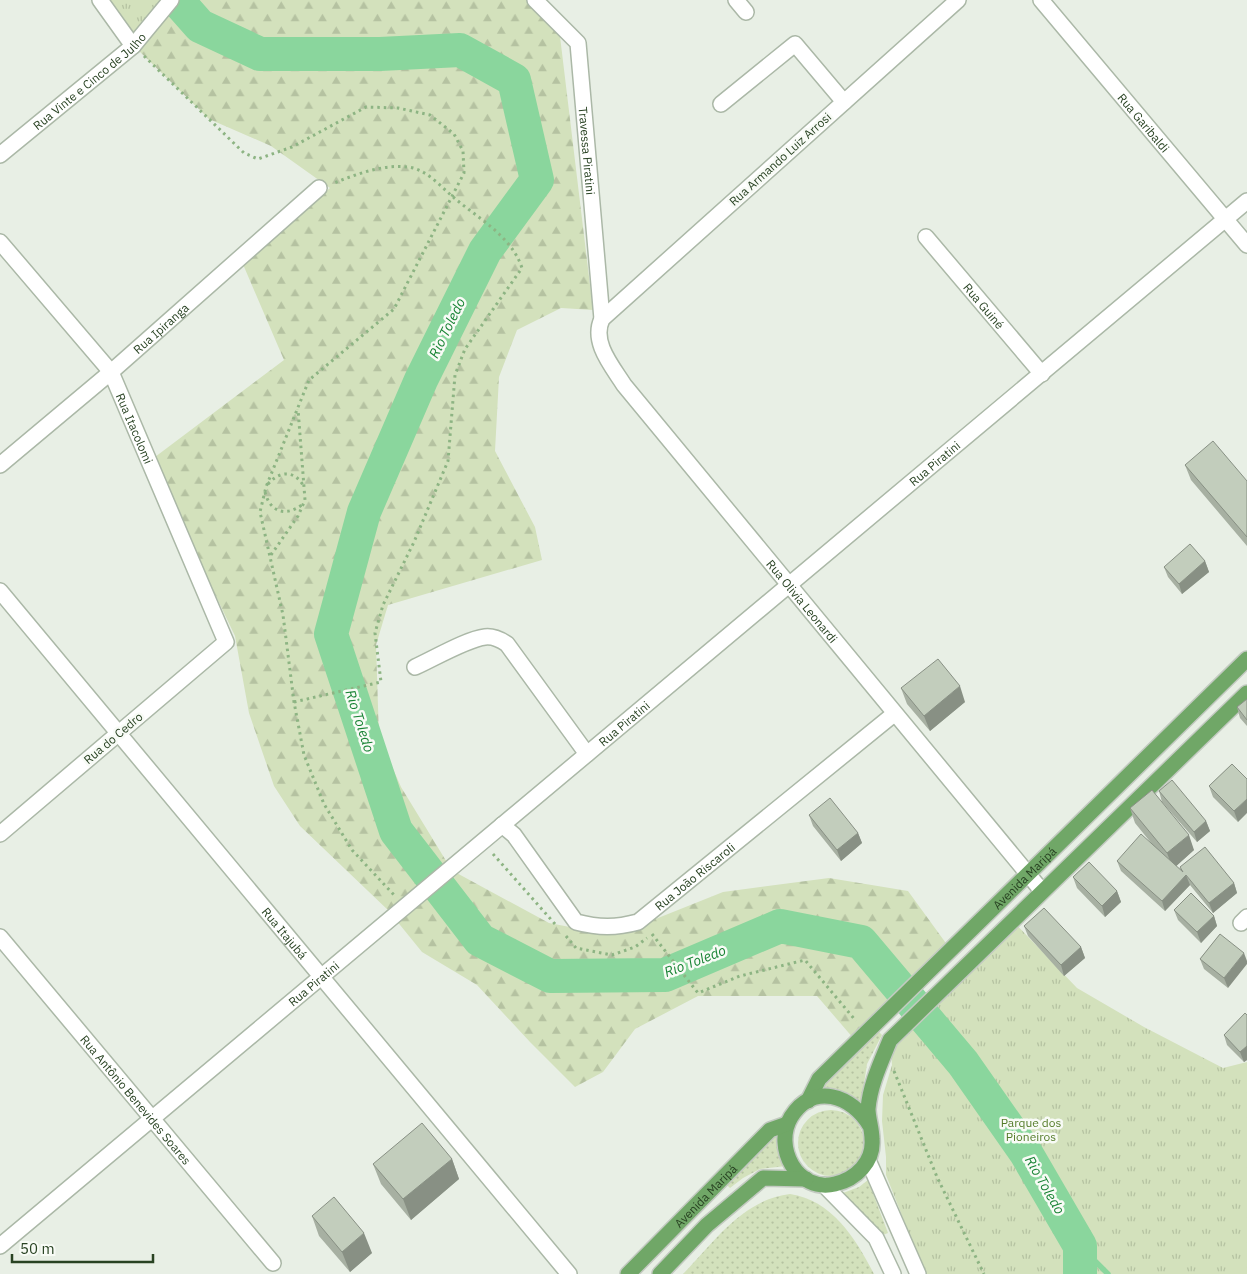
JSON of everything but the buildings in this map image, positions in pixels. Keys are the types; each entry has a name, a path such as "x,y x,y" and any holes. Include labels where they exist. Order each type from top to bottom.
{"main road":[{"name":"Avenida Maripá","path":"808,1101 819,1079 1247,659"},
{"name":"Avenida Maripá","path":"870,1126 868,1110 874,1079 890,1040 1247,693"},
{"path":"822,1096 837,1097 851,1102 862,1112 870,1126 873,1141 868,1160 859,1173 846,1182 824,1185 806,1179 794,1169 786,1156 784,1140 787,1124 795,1111 808,1101 822,1096"},
{"name":"Avenida Maripá","path":"628,1274 770,1130 787,1124"},
{"name":"Avenida Maripá","path":"660,1274 707,1225 763,1178 806,1179"}],"street":[{"path":"100,0 133,46"},
{"name":"Rua Vinte e Cinco de Julho","path":"0,155 133,46 171,0"},
{"name":"Travessa Piratini","path":"535,0 578,43 602,319"},
{"path":"736,0 746,12"},
{"name":"Rua Armando Luiz Arrosi","path":"602,319 958,0"},
{"name":"Rua Garibaldi","path":"1042,0 1247,244"},
{"path":"721,104 795,44 844,102"},
{"name":"Rua Ipiranga","path":"0,465 111,372 319,188"},
{"name":"Rua Piratini","path":"0,1246 1247,201"},
{"name":"Rua Guiné","path":"926,237 1042,374"},
{"name":"Rua Itacolomi","path":"0,242 111,372 226,642"},
{"name":"Rua Olivia Leonardi","path":"602,319 598,328 599,340 624,385 1042,891"},
{"name":"Rua Itajubá","path":"0,591 569,1274"},
{"path":"415,667 474,640 486,637 498,639 507,644 587,754"},
{"name":"Rua do Cedro","path":"0,834 226,642"},
{"name":"Rua João Riscaroli","path":"502,824 514,835 576,922 592,926 616,928 638,922 894,714"},
{"name":"Rua Antônio Benevides Soares","path":"0,937 273,1263"},
{"path":"868,1160 918,1274"},
{"path":"824,1185 876,1238 894,1274"}],"path":[{"path":"133,46 244,153 258,159 292,147 366,107 398,108 430,115 454,134 463,151 464,173 394,309 309,380 266,486 260,512 283,615 294,702 304,755 324,804 352,850 399,911"},
{"path":"294,702 381,682 375,633 383,605 414,542 448,462 455,375 465,350 522,268 518,257 492,226 452,196 435,178 409,167 365,171 319,188"},
{"path":"271,555 298,516 303,504 305,490 298,408"},
{"path":"266,486 275,476 288,474 299,479 305,490"},
{"path":"265,490 269,504 278,511 291,512 303,504"},
{"path":"653,933 698,993 740,976 805,960 866,1033"},
{"path":"884,1055 892,1065 937,1177 984,1274"}],"green space":[{"path":"104,0 164,0 132,39"},
{"path":"177,0 528,0 559,28 593,310 561,308 517,330 499,377 495,451 535,527 542,560 388,605 376,645 379,737 401,787 448,864 390,912 300,826 274,786 249,713 235,636 151,460 284,360 242,262 330,188 271,146 209,119 138,50"},
{"path":"453,871 549,923 575,928 638,926 723,892 829,878 908,891 948,946 854,1039 817,996 698,996 635,1029 603,1072 575,1087 477,985 422,952 396,920"},
{"name":"Parque dos Pioneiros","path":"1012,920 1077,988 1144,1027 1223,1068 1247,1062 1247,1274 925,1274 886,1175 882,1121 883,1095 892,1065 890,1040"},
{"path":"878,1031 882,1035 867,1064 861,1104 817,1094"},
{"path":"831,1110 844,1113 854,1120 861,1130 864,1143 861,1156 854,1166 844,1173 831,1176 818,1173 808,1166 801,1156 798,1143 801,1130 808,1120 818,1113"},
{"path":"778,1132 786,1166 760,1169 730,1188 726,1184"},
{"path":"868,1180 888,1233 883,1235 843,1193 859,1187"},
{"path":"790,1194 818,1204 841,1223 851,1235 874,1274 683,1274 718,1236 743,1213 758,1204"}],"waterway":[{"name":"Rio Toledo","path":"177,0 200,26 260,54 380,54 460,50 514,80 537,180 485,251 421,380 364,512 331,634 396,831 480,940 550,976 665,975 780,926 861,942 963,1063 1026,1153 1080,1246 1080,1274"},
{"path":"1080,1246 1108,1274"}]}
